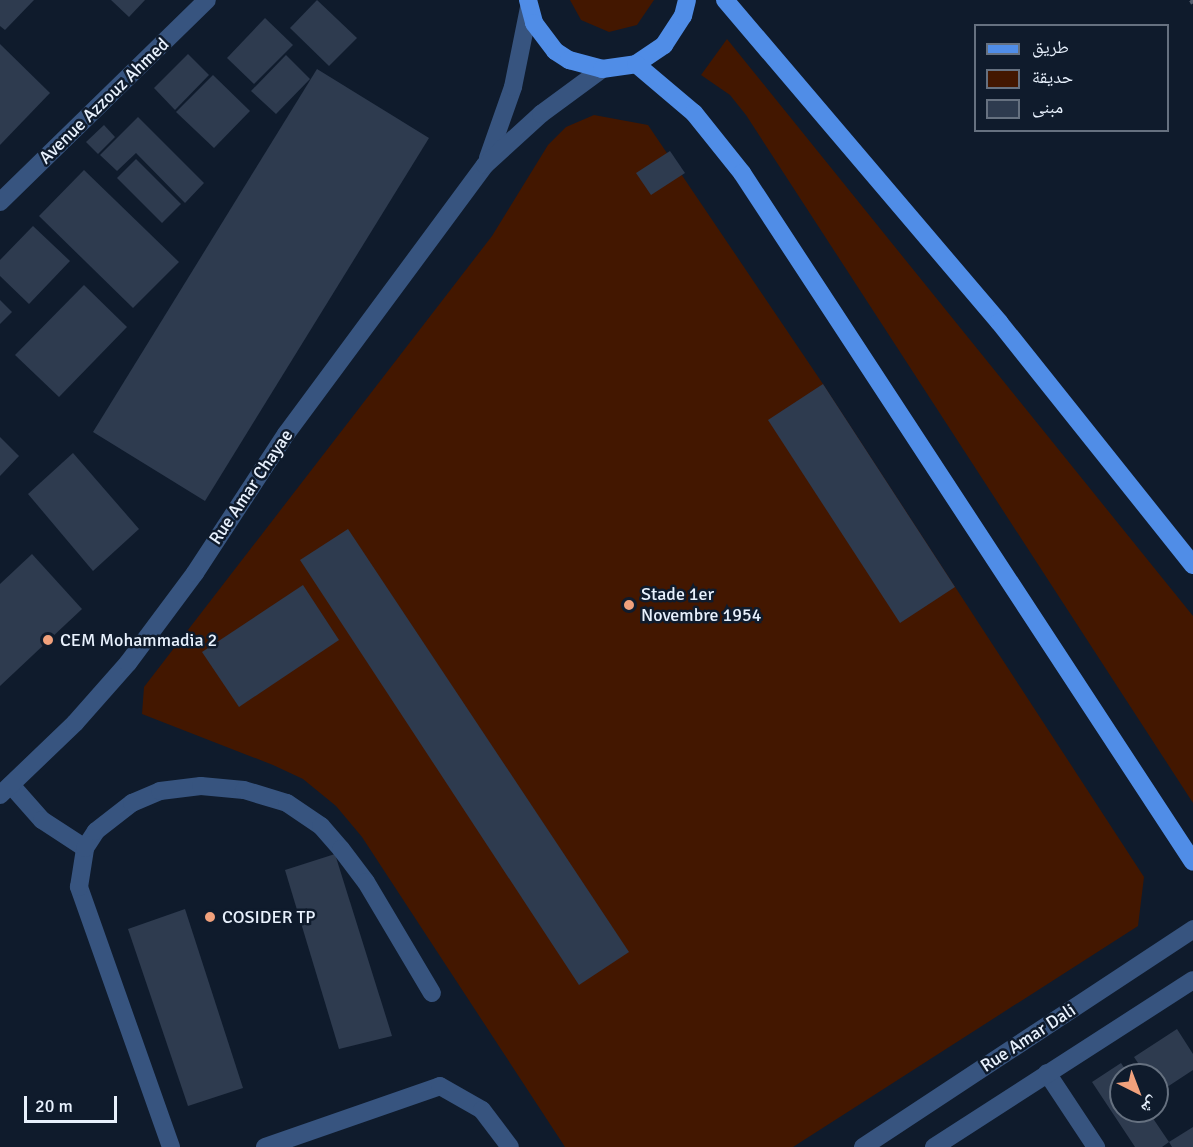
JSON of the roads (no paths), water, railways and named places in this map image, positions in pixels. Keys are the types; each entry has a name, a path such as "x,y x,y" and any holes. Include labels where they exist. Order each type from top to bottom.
{"main road":[{"path":"528,4 543,38 555,51 569,60 602,69 636,64 664,45 683,16 687,0"},
{"path":"725,0 1006,331 1193,565"},
{"path":"636,64 694,113 742,172 1193,862"}],"street":[{"name":"Avenue Azzouz Ahmed","path":"0,202 207,0"},
{"name":"Rue Amar Chayae","path":"485,165 513,87 528,4"},
{"name":"Rue Amar Chayae","path":"5,790 75,723 128,663 195,573 286,434 485,165 541,114 602,69"},
{"path":"171,1147 79,887 85,848 111,817 160,791 201,786 244,790 287,803 321,826 341,849 366,882 432,993"},
{"path":"5,790 42,820 85,848"},
{"name":"Rue Amar Dali","path":"863,1147 1193,929"},
{"path":"934,1147 1193,980"},
{"path":"1047,1073 1096,1147"},
{"path":"265,1147 440,1086 482,1110 510,1147"}],"place":[{"name":"Stade 1er Novembre 1954","path":"629,605"},
{"name":"CEM Mohammadia 2","path":"48,640"},
{"name":"COSIDER TP","path":"210,917"}]}
